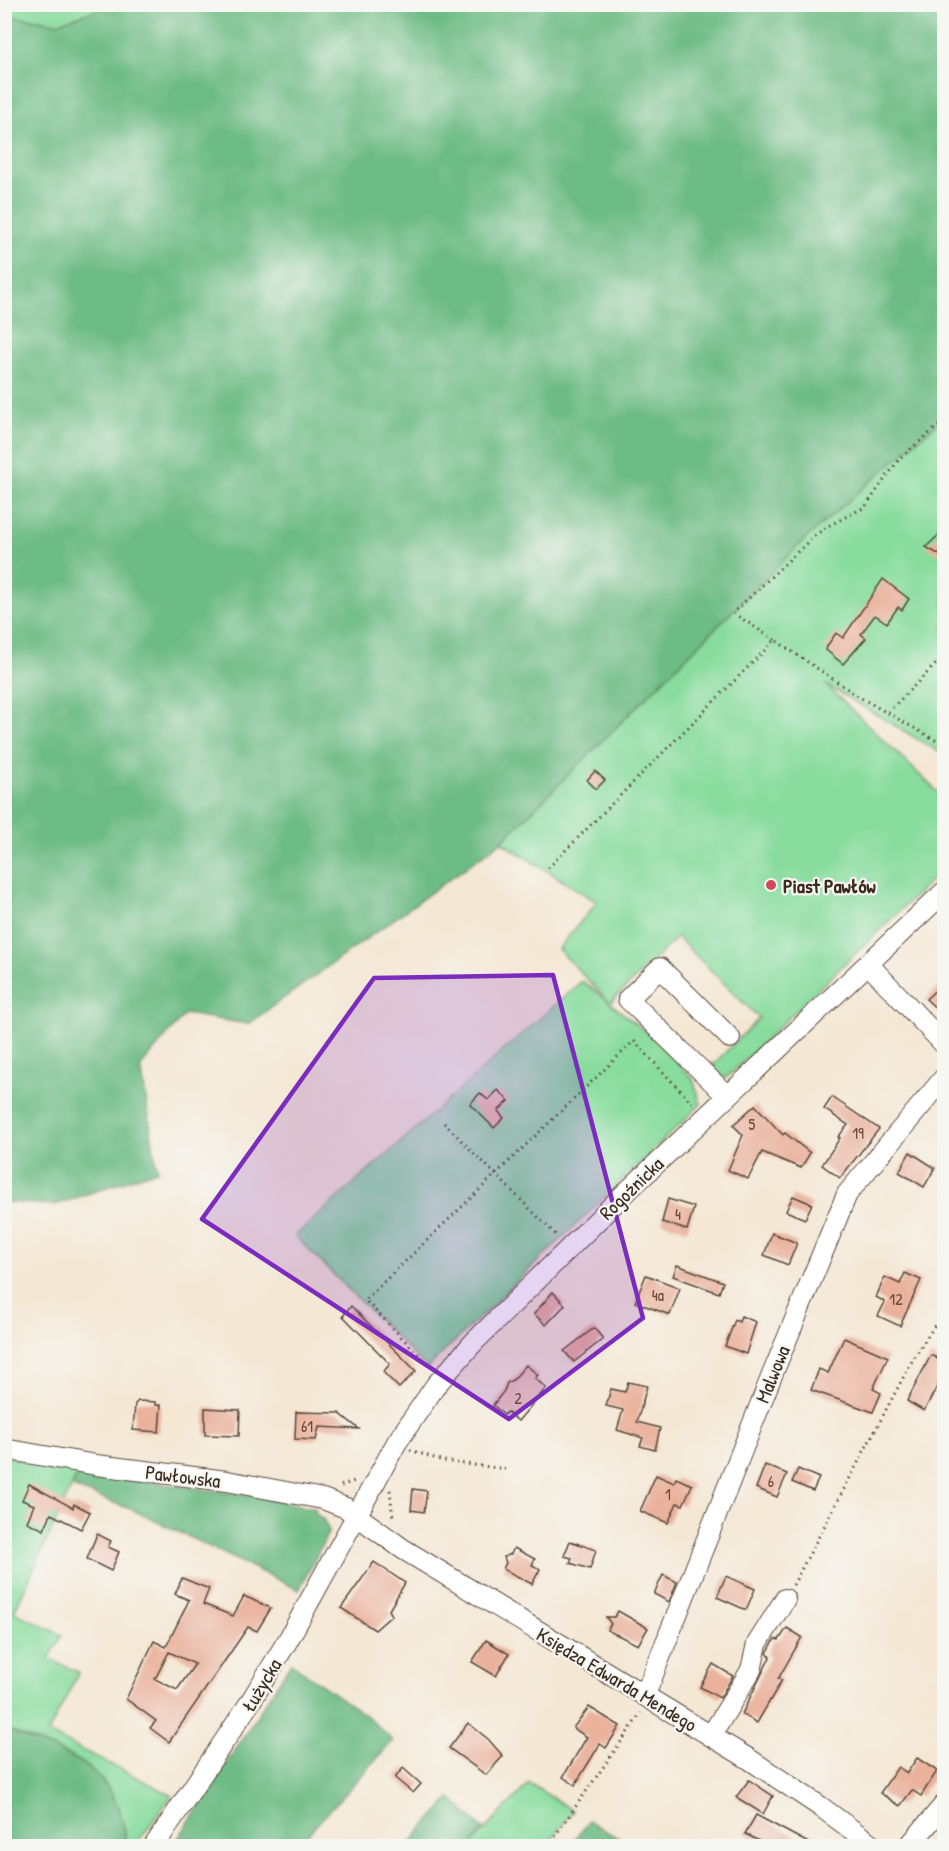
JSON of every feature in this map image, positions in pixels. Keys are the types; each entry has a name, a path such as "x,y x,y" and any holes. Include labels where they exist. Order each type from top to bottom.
{"street":[{"name":"Rogoźnicka","path":"356,1517 405,1448 436,1384 474,1342 727,1096 945,892"},
{"path":"868,964 945,1044"},
{"path":"727,1096 628,999 660,968 730,1038"},
{"name":"Malwowa","path":"648,1697 772,1375 847,1194 945,1078"},
{"name":"Pawłowska","path":"4,1449 96,1465 227,1481 307,1495 346,1508 356,1517"},
{"name":"Księdza Edwarda Mendego","path":"356,1517 403,1549 786,1782 874,1846"},
{"name":"Łużycka","path":"154,1846 245,1711 356,1517"},
{"path":"711,1736 751,1670 757,1644 785,1599"},
{"path":"909,1846 945,1805"}],"path":[{"path":"945,421 900,458 865,507 826,527 811,539 734,613 888,712 945,745"},
{"path":"548,868 775,640"},
{"path":"888,712 945,656"},
{"path":"427,1363 365,1300 634,1041 692,1103"},
{"path":"444,1123 562,1241"},
{"path":"785,1599 912,1362 943,1312"},
{"path":"405,1448 443,1461 505,1468"},
{"path":"390,1485 390,1505 394,1523"},
{"path":"548,1846 648,1697"}],"highlighted area":[{"path":"553,975 643,1318 509,1419 202,1219 374,978"}],"green space":[{"path":"115,4 944,5 944,417 805,539 501,842 248,1024 185,1014 141,1066 157,1170 55,1205 5,1202 5,15 57,23"},
{"path":"4,5 115,5 57,23 5,15"},
{"path":"944,417 944,755 825,684 944,798 944,868 726,1078 708,1070 759,1018 677,937 610,1003 650,1035 693,1079 701,1104 427,1368 295,1236 582,981 609,1002 558,949 597,902 501,842 805,539"},
{"path":"5,1457 80,1468 14,1612 62,1635 49,1659 79,1672 48,1733 172,1795 135,1846 125,1846 123,1824 111,1792 87,1766 72,1757 5,1728"},
{"path":"80,1468 170,1485 259,1496 316,1509 315,1513 323,1519 329,1531 299,1590 133,1510 72,1487"},
{"path":"291,1663 369,1718 393,1741 297,1846 181,1846 176,1842"},
{"path":"4,1728 72,1757 99,1777 110,1792 119,1811 125,1833 125,1846 5,1846"},
{"path":"529,1783 573,1811 546,1846 470,1846"},
{"path":"451,1798 484,1830 470,1846 407,1846"},
{"path":"589,1821 631,1846 569,1846"}],"building":[{"path":"945,529 945,558 926,547"},
{"path":"883,579 909,599 902,610 898,607 887,623 875,615 861,634 866,638 843,664 826,650 827,646 836,633 843,638"},
{"path":"595,771 605,780 596,789 587,780"},
{"path":"945,981 945,1017 926,999"},
{"path":"498,1090 509,1101 498,1111 504,1118 494,1128 470,1104 480,1093 488,1100"},
{"path":"832,1097 879,1129 840,1178 822,1165 840,1138 838,1137 848,1125 824,1109"},
{"path":"755,1105 783,1135 785,1133 810,1153 801,1168 762,1152 748,1179 728,1170 743,1135 733,1125"},
{"path":"910,1152 935,1168 924,1187 899,1172"},
{"path":"793,1196 812,1204 805,1219 786,1211"},
{"path":"668,1199 694,1207 687,1230 662,1222"},
{"path":"772,1233 797,1243 788,1265 764,1255"},
{"path":"677,1265 723,1282 719,1293 673,1276"},
{"path":"905,1273 921,1280 900,1326 878,1316 885,1302 876,1297 885,1277 900,1284"},
{"path":"646,1275 680,1288 670,1315 635,1302"},
{"path":"553,1292 565,1305 546,1325 534,1314"},
{"path":"351,1306 416,1371 399,1388 383,1372 390,1364 343,1316"},
{"path":"741,1316 756,1322 746,1354 725,1346 735,1320 739,1322"},
{"path":"594,1328 603,1339 574,1362 564,1351"},
{"path":"844,1338 888,1357 873,1389 881,1393 873,1412 811,1390 819,1369 828,1373"},
{"path":"931,1355 945,1363 945,1372 924,1411 907,1401"},
{"path":"526,1365 538,1375 535,1378 546,1388 518,1421 507,1412 504,1415 493,1405 507,1383 514,1379"},
{"path":"628,1382 647,1386 637,1422 660,1428 655,1450 640,1446 643,1438 617,1430 623,1410 606,1406 611,1389 625,1392"},
{"path":"138,1401 156,1402 156,1405 161,1405 159,1432 133,1430 135,1404"},
{"path":"205,1408 240,1410 239,1436 205,1435"},
{"path":"296,1412 339,1413 359,1429 319,1427 316,1440 295,1439"},
{"path":"765,1465 787,1474 777,1497 756,1488"},
{"path":"798,1469 819,1478 813,1491 792,1482"},
{"path":"656,1475 674,1483 676,1478 692,1485 683,1505 677,1503 668,1523 640,1511"},
{"path":"29,1484 73,1508 74,1504 90,1512 81,1529 51,1514 44,1530 27,1522 34,1505 22,1500"},
{"path":"413,1489 427,1491 424,1512 411,1510"},
{"path":"97,1534 111,1541 108,1547 119,1552 111,1571 87,1559"},
{"path":"570,1541 596,1550 590,1569 570,1563 572,1558 564,1556"},
{"path":"514,1548 535,1559 532,1565 540,1569 532,1584 503,1569 506,1563 504,1557 511,1554"},
{"path":"374,1562 405,1583 389,1610 392,1615 375,1630 341,1608"},
{"path":"663,1575 677,1582 669,1602 654,1594"},
{"path":"726,1576 755,1589 746,1610 717,1597"},
{"path":"182,1578 209,1589 203,1604 233,1616 244,1596 271,1608 257,1631 248,1627 169,1742 150,1728 156,1721 126,1699 154,1641 166,1647 189,1600 175,1594","holes":["169,1652 195,1664 177,1690 155,1679"]},
{"path":"618,1611 648,1628 638,1645 607,1630 611,1624 606,1617 614,1617"},
{"path":"787,1628 802,1637 778,1679 782,1680 757,1723 742,1714 770,1657 767,1653 775,1639 779,1640"},
{"path":"486,1640 509,1654 496,1676 472,1662"},
{"path":"713,1664 733,1676 720,1698 700,1687"},
{"path":"589,1707 620,1726 606,1748 600,1744 575,1785 563,1777 587,1737 573,1728"},
{"path":"468,1723 488,1739 503,1756 486,1775 449,1748"},
{"path":"917,1758 937,1771 921,1796 912,1790 900,1806 880,1793 898,1767 907,1773"},
{"path":"403,1768 421,1784 413,1793 395,1778"},
{"path":"749,1780 773,1796 763,1814 736,1797"},
{"path":"756,1815 814,1846 769,1846 745,1834"}],"place":[{"name":"Piast Pawłów","path":"771,885"}]}
